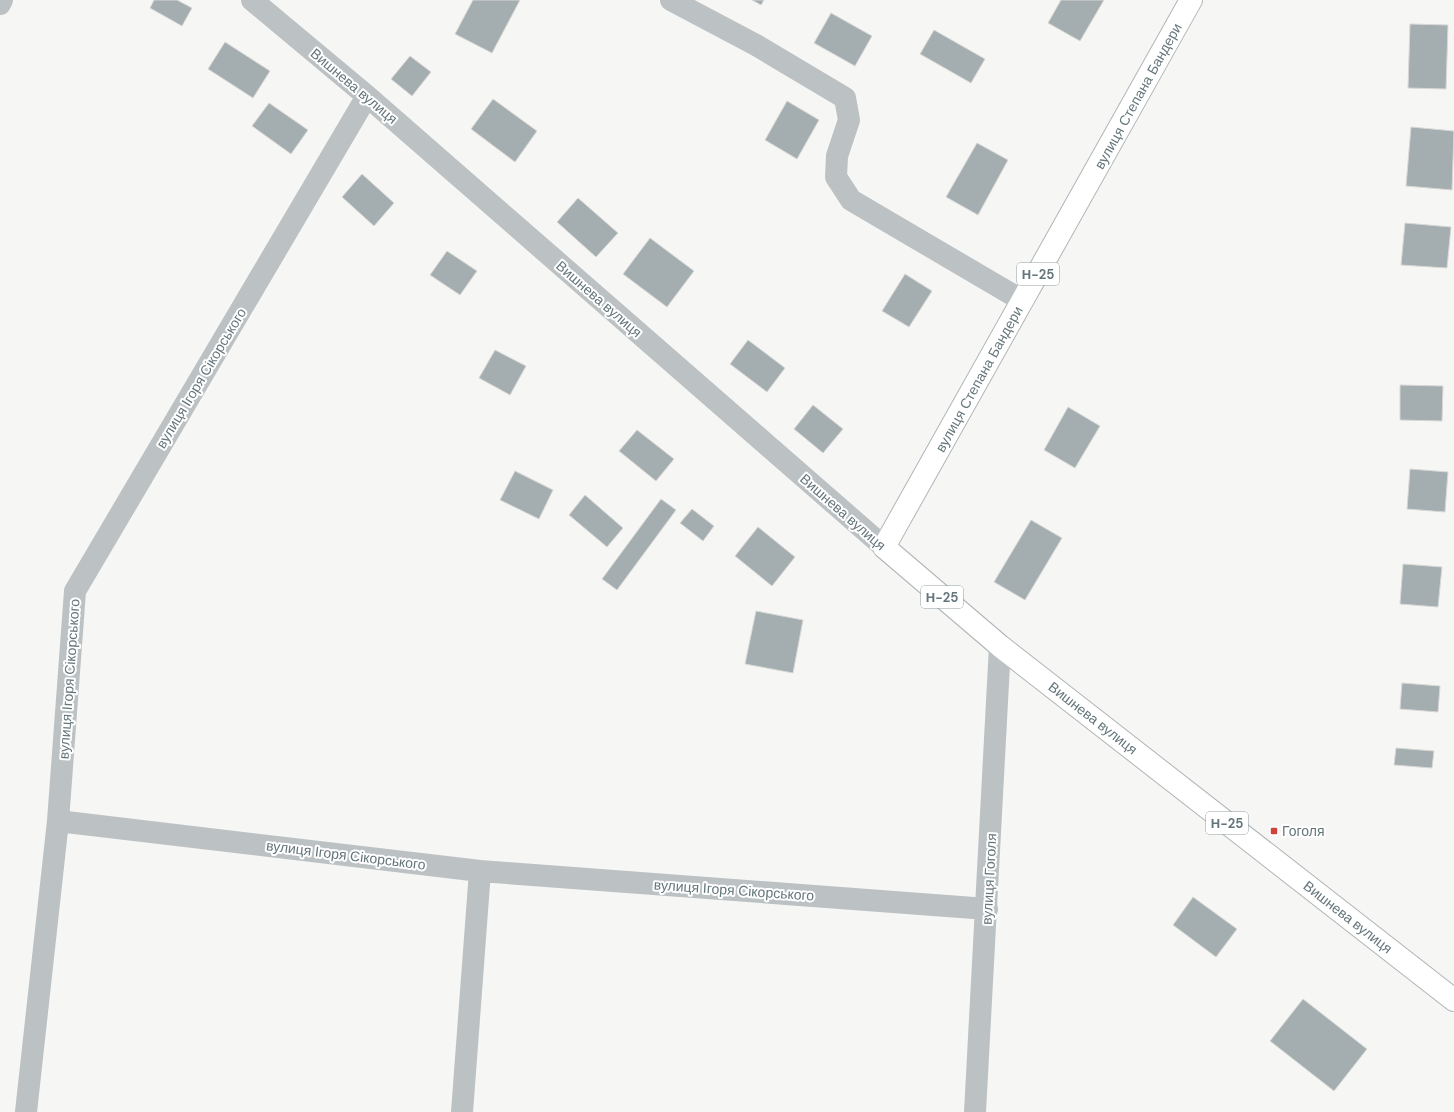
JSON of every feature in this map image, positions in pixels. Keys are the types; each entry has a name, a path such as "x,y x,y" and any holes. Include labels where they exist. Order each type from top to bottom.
{"main road":[{"name":"вулиця Степана Бандери","path":"884,547 1192,0"},
{"name":"Вишнева вулиця","path":"884,547 1000,646 1454,1000"}],"street":[{"path":"0,4 2,0"},
{"name":"Вишнева вулиця","path":"252,0 367,96 884,547"},
{"path":"671,0 756,46 845,98 848,120 837,156 836,177 851,200 1023,301"},
{"name":"вулиця Ігоря Сікорського","path":"367,96 75,591 58,821 480,871 987,909"},
{"name":"вулиця Гоголя","path":"975,1112 1000,646"},
{"path":"26,1112 58,821"},
{"path":"462,1112 480,871"}],"building":[{"path":"154,0 177,0 192,8 182,26 150,8"},
{"path":"473,0 520,0 492,53 455,34"},
{"path":"752,0 764,0 761,5"},
{"path":"1061,0 1104,0 1080,41 1048,23"},
{"path":"831,13 872,36 855,66 814,43"},
{"path":"1410,24 1448,25 1446,89 1408,88"},
{"path":"934,30 985,59 971,83 920,54"},
{"path":"225,42 270,71 253,98 208,69"},
{"path":"410,56 431,72 412,96 391,79"},
{"path":"493,99 537,131 515,162 471,129"},
{"path":"787,101 819,120 797,159 765,140"},
{"path":"269,103 308,130 291,154 252,126"},
{"path":"1411,127 1454,131 1452,190 1406,186"},
{"path":"977,143 1008,160 978,215 946,197"},
{"path":"362,174 394,203 374,226 342,197"},
{"path":"578,198 618,233 596,257 557,222"},
{"path":"1405,223 1451,227 1447,268 1401,265"},
{"path":"650,238 694,271 667,307 623,274"},
{"path":"447,251 477,271 460,295 430,275"},
{"path":"905,274 932,291 909,327 882,311"},
{"path":"748,340 785,368 767,392 730,364"},
{"path":"495,350 526,366 510,395 479,378"},
{"path":"1400,385 1443,386 1442,421 1400,420"},
{"path":"813,405 843,429 823,453 794,429"},
{"path":"1068,407 1100,426 1075,468 1044,450"},
{"path":"637,430 674,459 656,481 619,451"},
{"path":"1410,469 1448,472 1445,512 1407,509"},
{"path":"515,471 553,490 539,519 500,500"},
{"path":"585,495 623,528 607,547 569,515"},
{"path":"661,499 676,510 617,590 602,579"},
{"path":"692,509 714,526 703,541 680,523"},
{"path":"1031,520 1062,538 1025,600 994,582"},
{"path":"758,527 795,557 772,586 735,556"},
{"path":"1403,564 1442,567 1438,607 1400,604"},
{"path":"756,611 803,620 793,673 745,664"},
{"path":"1402,683 1440,686 1438,712 1400,709"},
{"path":"1396,748 1434,751 1432,768 1394,765"},
{"path":"1193,897 1237,929 1216,957 1173,925"},
{"path":"1303,999 1367,1049 1334,1091 1270,1041"}],"place":[{"name":"Гоголя","path":"1274,831"}]}
